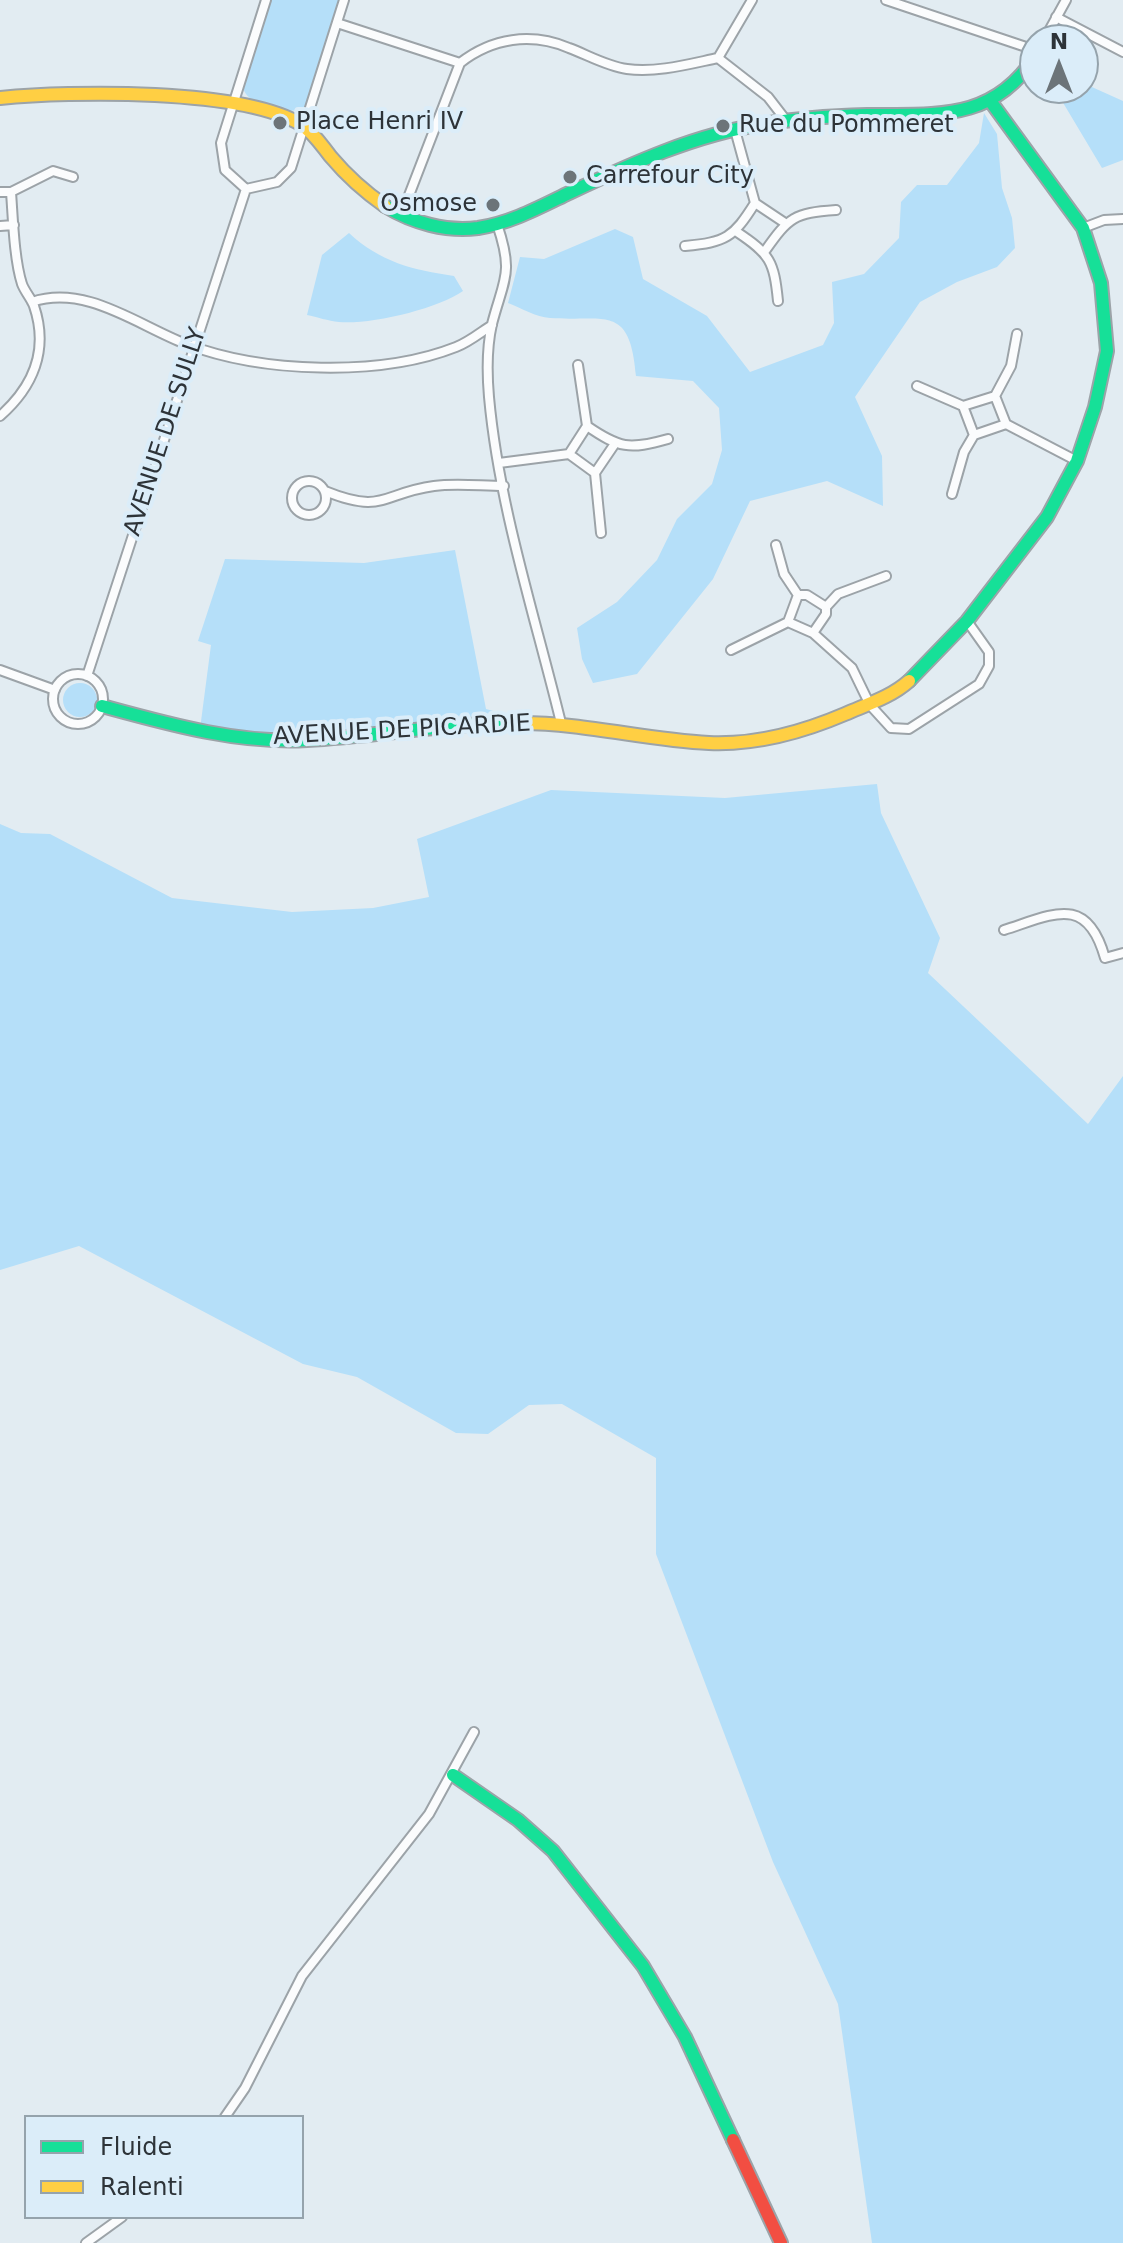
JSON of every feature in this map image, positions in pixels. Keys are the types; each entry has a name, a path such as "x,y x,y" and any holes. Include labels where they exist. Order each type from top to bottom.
{"street":[{"path":"266,0 221,143 225,170 246,189 277,182 291,168 344,0"},
{"path":"401,216 460,63 478,49 524,38 548,40 626,69 675,67 718,58 752,0"},
{"path":"886,0 1019,45"},
{"path":"1052,24 1066,0"},
{"path":"1056,17 1123,52"},
{"path":"337,23 460,63"},
{"path":"718,58 768,97 785,119"},
{"path":"0,98 68,95 233,104 304,126 354,183 373,200 401,216 439,227 464,229 497,224 700,139 785,119 835,115 944,115 991,102 1019,80"},
{"name":"AVENUE DE PICARDIE","path":"102,706 171,725 261,738 360,737 474,723 561,723 710,743 747,741 813,728 896,692 925,667 967,621 1047,517 1077,461 1095,407 1107,351 1101,283 1083,228 991,102"},
{"path":"735,130 755,203 785,223"},
{"path":"0,192 11,192 53,171 73,177"},
{"name":"AVENUE DE SULLY","path":"87,676 246,189"},
{"path":"0,416 20,398 39,361 38,326 32,302 22,284 11,192"},
{"path":"685,246 716,243 737,232 755,203"},
{"path":"765,251 785,223 802,212 836,210"},
{"path":"1083,228 1104,220 1123,219"},
{"path":"497,224 507,267 504,293 492,325 489,396 504,486 561,723"},
{"path":"0,226 14,225"},
{"path":"737,232 765,251 775,270 778,301"},
{"path":"32,302 50,296 85,299 193,346 258,361 341,367 441,352 460,346 492,325"},
{"path":"917,386 963,406 995,396 1011,366 1017,334"},
{"path":"569,454 587,426 578,365"},
{"path":"995,396 1006,424 1077,461"},
{"path":"963,406 974,435"},
{"path":"952,494 964,452 974,435 1006,424"},
{"path":"587,426 614,445 650,444 668,439"},
{"path":"601,533 595,473 614,445"},
{"path":"499,463 569,454 595,473"},
{"path":"325,491 325,502 315,514 299,512 293,503 293,492 306,481 317,483 325,491 350,502 382,503 432,486 504,486"},
{"path":"776,545 784,574 798,595"},
{"path":"813,633 826,614 826,607 838,594 886,576"},
{"path":"798,595 807,595 826,607"},
{"path":"731,650 788,622 798,595"},
{"path":"788,622 813,633 852,668 870,705 891,728 909,729 979,684 989,666 989,652 967,621"},
{"path":"0,670 55,690"},
{"path":"87,676 102,691 102,706 88,723 73,724 56,711 55,690 64,678 87,676"},
{"path":"1004,930 1052,914 1081,916 1098,933 1105,958 1123,953"},
{"path":"226,2115 245,2088 302,1976 429,1814 474,1732"},
{"path":"453,1775 518,1820 553,1851 668,2004 781,2243"},
{"path":"86,2243 119,2219"}],"shaded area":[{"path":"271,0 340,0 307,106 300,109 280,110 260,104 245,93 243,86"},
{"path":"1099,90 1123,101 1123,160 1102,168 1064,104 1099,104"},
{"path":"984,113 997,134 1002,188 1012,218 1015,248 997,267 957,282 920,302 855,397 882,456 883,506 827,481 750,501 713,579 637,674 593,683 582,659 577,628 617,602 657,560 677,519 712,484 722,450 719,408 693,381 636,376 628,337 621,327 611,321 545,317 508,303 520,257 544,259 615,229 633,237 643,279 707,316 750,372 823,345 834,323 832,282 864,274 899,238 901,202 917,185 947,185 979,143"},
{"path":"349,233 385,258 425,271 454,276 463,291 421,310 368,321 339,322 307,315 322,255"},
{"path":"455,550 486,709 497,712 469,720 318,737 200,729 211,645 198,641 225,559 364,563"},
{"path":"80,683 92,688 97,700 92,712 80,717 68,712 63,700 68,688"},
{"path":"877,784 881,813 940,938 928,973 1088,1124 1123,1076 1123,2243 872,2243 838,2004 773,1862 656,1554 656,1458 562,1404 529,1405 488,1434 456,1433 357,1377 303,1364 79,1246 0,1270 0,824 21,833 50,834 172,898 292,912 373,908 429,897 417,839 551,790 725,798"}],"traffic: fast":[{"path":"385,206 407,217 442,227 466,229 490,226 525,214 664,151 714,135 815,118 916,115 961,110 981,104 1019,77"},
{"path":"909,681 967,621 1047,517 1077,461 1095,407 1107,351 1101,283 1083,228 991,102"},
{"path":"102,706 203,731 255,739 307,740 521,723"},
{"path":"453,1775 518,1820 553,1851 643,1966 685,2037 733,2140"}],"traffic: slow":[{"path":"0,98 69,94 155,95 199,98 275,113 306,128 350,177 385,206"},
{"path":"521,723 685,741 744,742 796,732 829,720 887,696 909,681"}],"traffic: jam":[{"path":"733,2140 781,2243"}],"place":[{"name":"Place Henri IV","path":"280,123"},
{"name":"Rue du Pommeret","path":"723,126"},
{"name":"Carrefour City","path":"570,177"},
{"name":"Osmose","path":"493,205"}]}
